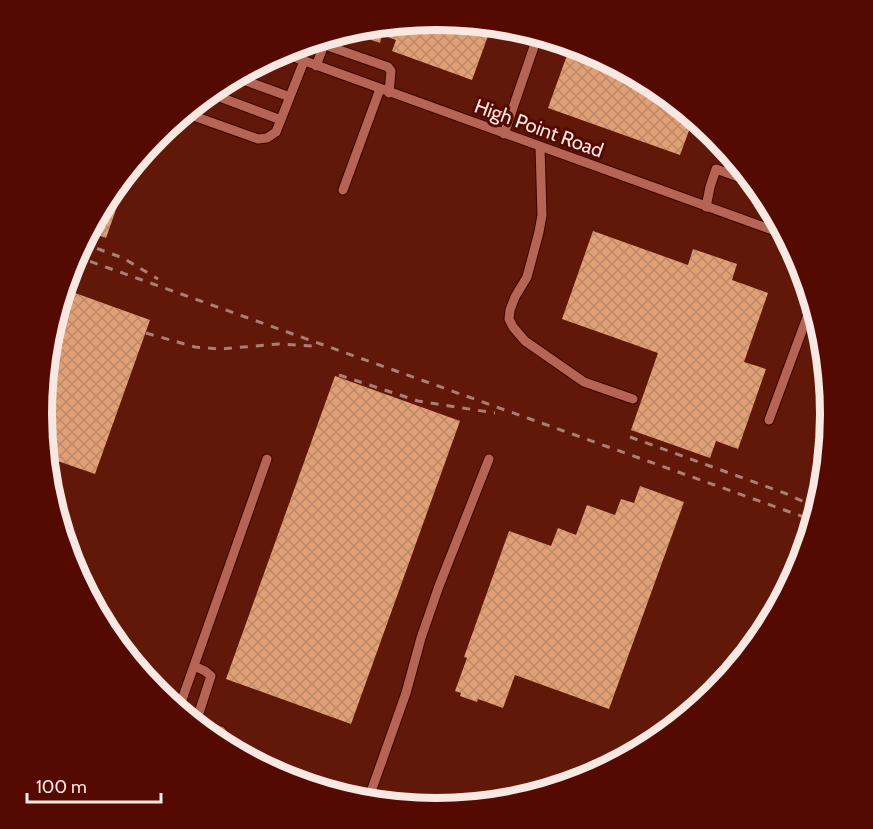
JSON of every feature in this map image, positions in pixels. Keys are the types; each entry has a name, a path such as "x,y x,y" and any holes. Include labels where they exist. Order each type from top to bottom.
{"street":[{"path":"504,134 535,43"},
{"path":"333,44 388,67 390,71 343,190"},
{"path":"316,66 324,47"},
{"name":"High Point Road","path":"294,57 774,231"},
{"path":"194,116 258,139 267,138 276,132 304,61"},
{"path":"246,81 290,97"},
{"path":"220,97 281,120"},
{"path":"540,147 542,215 540,232 527,277 515,297 509,319 525,341 584,382 633,399"},
{"path":"706,207 716,169 740,178"},
{"path":"769,420 808,315"},
{"path":"181,702 267,459"},
{"path":"370,793 406,693 421,638 489,459"},
{"path":"194,666 211,676 195,714"}],"building":[{"path":"436,30 489,33 472,80 392,51 396,40 382,35 380,43 363,37"},
{"path":"568,53 629,82 671,109 691,126 680,155 548,108"},
{"path":"121,195 106,238 97,235"},
{"path":"593,231 688,265 693,249 737,264 732,280 768,293 744,362 766,369 738,449 716,441 710,458 631,430 658,353 562,319"},
{"path":"72,292 150,320 95,474 55,460 52,414 55,364"},
{"path":"335,376 460,421 351,724 226,679"},
{"path":"640,486 684,502 609,709 515,675 503,708 478,699 477,702 460,696 461,693 455,691 467,658 464,657 509,531 551,546 558,528 576,535 587,505 615,515 621,499 634,503"}],"railway":[{"path":"91,246 123,258 158,279"},
{"path":"85,259 807,518"},
{"path":"146,333 195,347 220,349 279,344 312,346"},
{"path":"339,375 418,401 495,413"},
{"path":"630,437 787,494 810,505"}]}
